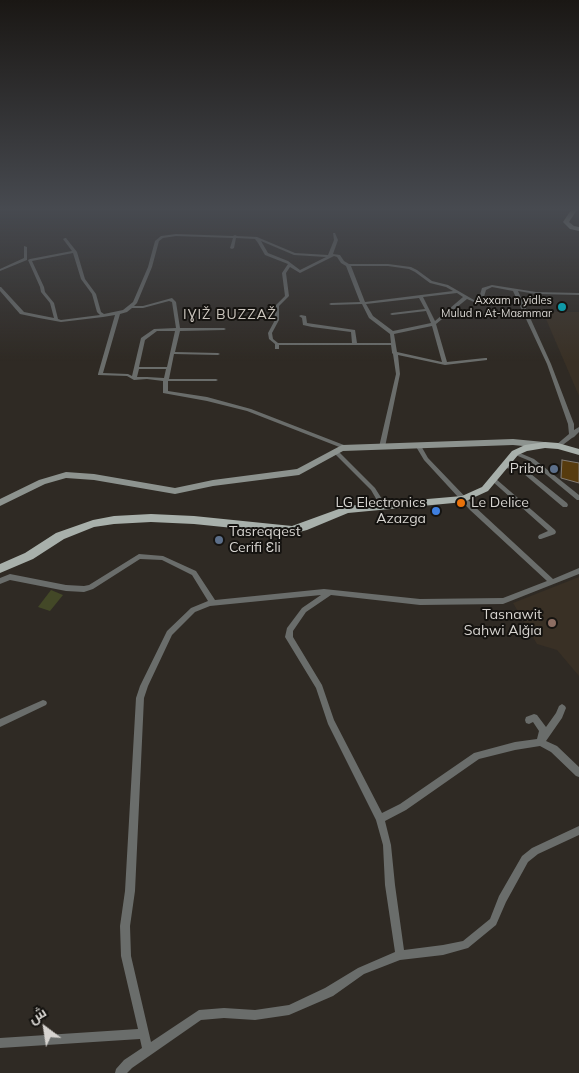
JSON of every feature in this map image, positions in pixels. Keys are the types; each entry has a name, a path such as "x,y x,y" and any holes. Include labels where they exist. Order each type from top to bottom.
{"main road":[{"path":"0,569 29,556 60,536 74,530 114,520 151,518 194,520 292,530 347,510 464,499 477,494 494,480 515,453 525,448 544,445 558,446 579,452"}],"street":[{"path":"0,270 25,260"},
{"path":"29,260 42,286 43,292 52,303 56,319"},
{"path":"77,260 83,278 94,294 99,312 103,316"},
{"path":"133,307 152,260"},
{"path":"281,260 290,264 298,271 302,271 322,260"},
{"path":"341,260 348,265 388,265 410,268 431,282 447,286 473,301 479,300 484,289 490,286 540,293 579,294"},
{"path":"290,264 284,273 288,290 287,296 277,306 276,320 270,333 271,339 277,346 393,344"},
{"path":"348,265 363,303 371,317 392,333 398,379 382,447"},
{"path":"0,288 22,313 61,321 103,316 133,307 143,307 172,300 175,304 178,329 165,392 249,410 348,448"},
{"path":"515,290 548,364 571,426 572,436"},
{"path":"331,304 363,303 458,292"},
{"path":"421,297 434,324 445,364"},
{"path":"392,333 434,324 466,297"},
{"path":"392,314 427,310"},
{"path":"118,312 100,374 128,375 134,379 216,380"},
{"path":"301,316 304,317 305,324 353,331 355,344"},
{"path":"134,379 144,338 156,330 224,329"},
{"path":"394,353 445,364 485,360"},
{"path":"172,354 218,354"},
{"path":"137,368 169,368"},
{"path":"558,446 579,429"},
{"path":"0,503 58,476 89,476 175,491 208,484 299,472 310,468 334,451 348,448 513,442 544,445"},
{"path":"418,446 426,458 464,499 551,581"},
{"path":"334,451 373,489 384,507"},
{"path":"515,453 532,460 579,498"},
{"path":"504,467 519,467 565,505"},
{"path":"494,480 553,532 541,537"},
{"path":"0,581 10,577 66,588 84,589 91,587 139,556 163,558 194,573 213,603"},
{"path":"148,1050 126,956 125,943 140,698 170,633 193,610 213,603 331,592 420,602 503,600 579,571"},
{"path":"331,592 304,610 289,630 289,637 319,687 331,721 380,819 387,845 390,885 400,955"},
{"path":"0,723 43,703"},
{"path":"540,742 562,708"},
{"path":"529,720 534,718 546,731"},
{"path":"380,819 403,807 477,756 515,746 540,742 554,749 579,772"},
{"path":"120,1073 128,1064 199,1015 224,1013 256,1015 289,1010 329,992 360,971 400,955 466,945 493,922 502,899 525,858 535,851 579,830"},
{"path":"0,1043 144,1034"}],"shaded area":[{"path":"543,312 579,312 579,396"},
{"name":"Tasnawit Saḥwi Alǧia","path":"579,577 579,676 557,650 537,644 513,603"}],"green space":[{"path":"51,590 63,595 50,611 38,607"}],"building":[{"path":"562,460 579,463 579,483 561,478"}],"place":[{"name":"Axxam n yidles Mulud n At-Maɛmmar","path":"562,307"},
{"name":"Priba","path":"554,469"},
{"name":"Le Delice","path":"461,503"},
{"name":"LG Electronics Azazga","path":"436,511"},
{"name":"Tasreqqest Cerifi Ɛli","path":"219,540"},
{"name":"Tasnawit Saḥwi Alǧia","path":"552,623"}],"district":[{"name":"IƔIŽ BUZZAŽ","path":"230,315"}]}
